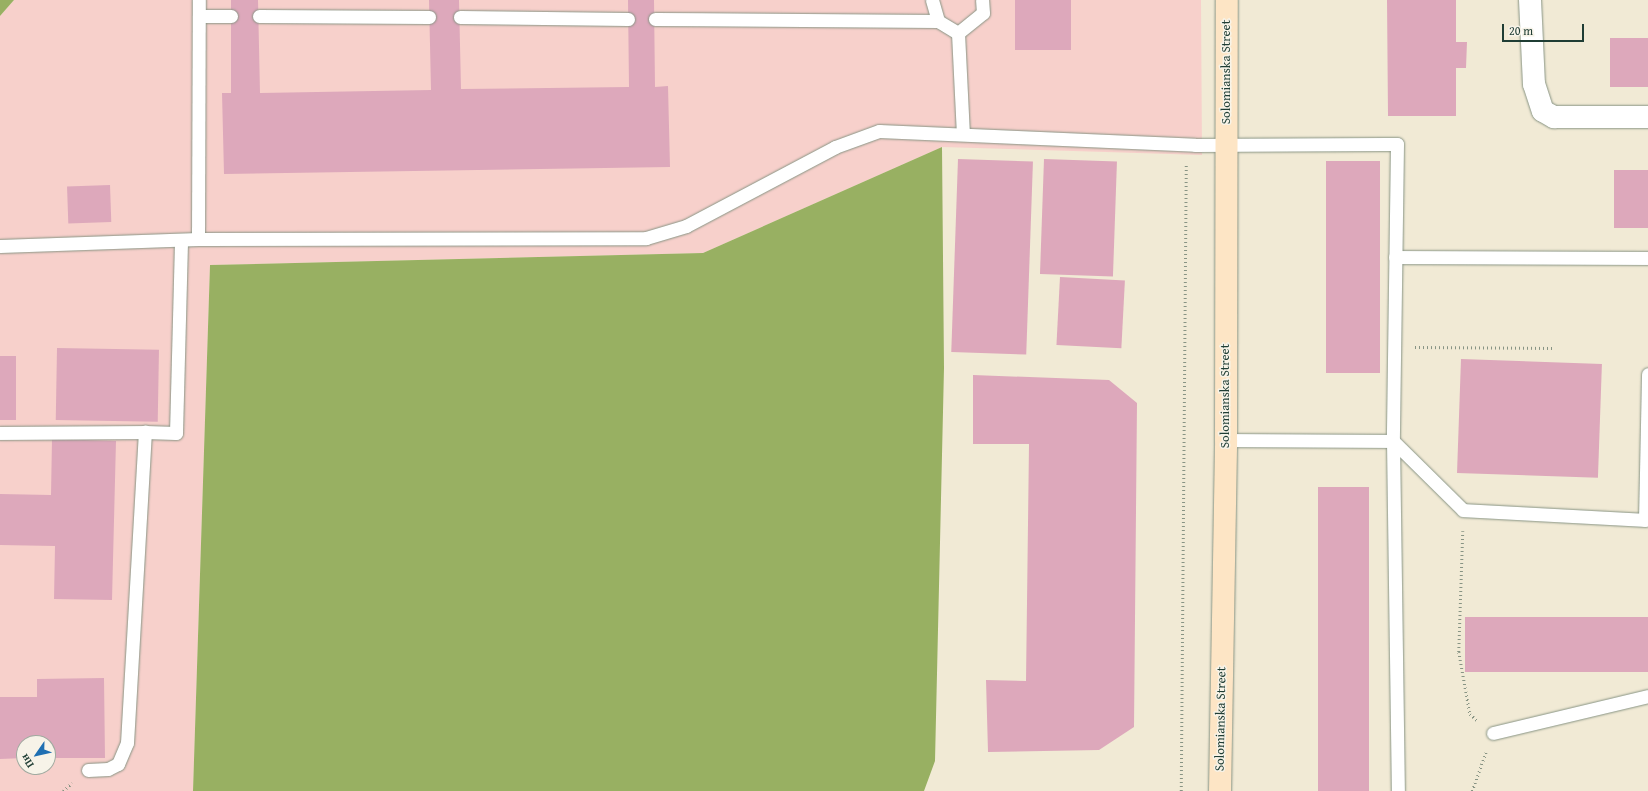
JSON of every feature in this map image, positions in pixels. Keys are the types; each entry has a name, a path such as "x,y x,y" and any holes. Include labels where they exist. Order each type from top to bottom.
{"main road":[{"name":"Solomianska Street","path":"1220,791 1226,440 1226,0"}],"street":[{"path":"1530,0 1534,84 1543,110 1554,117 1648,117"}],"lane":[{"path":"198,239 199,0"},
{"path":"932,0 938,21"},
{"path":"958,33 982,13 982,0"},
{"path":"199,16 231,16"},
{"path":"259,16 429,17"},
{"path":"460,17 628,19"},
{"path":"655,19 938,21 958,33"},
{"path":"958,33 963,134"},
{"path":"0,246 198,239 646,238 686,226 835,147 879,130 1186,144 1397,144 1393,440 1398,791"},
{"path":"0,433 176,433 181,240"},
{"path":"1395,256 1648,258"},
{"path":"1226,440 1393,440 1464,510 1647,519 1648,382"},
{"path":"88,770 108,769 118,764 127,743 145,432"},
{"path":"1493,733 1648,696"}],"path":[{"path":"1181,791 1186,144"},
{"path":"1415,347 1552,348"},
{"path":"1464,510 1458,652 1470,714 1493,733 1472,791"}],"shaded area":[{"path":"14,0 1201,0 1202,155 942,147 703,253 210,265 193,791 0,791 0,16"}],"green space":[{"path":"0,0 14,0 0,16"},
{"path":"942,147 944,368 935,761 924,791 193,791 210,265 703,253"}],"building":[{"path":"231,0 258,0 260,93 431,90 429,0 459,0 461,89 629,87 628,0 654,0 655,87 668,86 670,167 224,174 222,93 231,93"},
{"path":"1015,0 1071,0 1071,50 1015,50"},
{"path":"1387,0 1456,0 1456,42 1467,42 1466,68 1456,68 1456,116 1388,116"},
{"path":"1610,38 1648,38 1648,87 1610,87"},
{"path":"958,159 1033,162 1026,354 951,352"},
{"path":"1044,159 1117,162 1113,276 1040,274"},
{"path":"1326,161 1380,161 1380,373 1326,373"},
{"path":"1614,170 1648,170 1648,228 1614,228"},
{"path":"110,185 111,222 68,223 67,187"},
{"path":"1060,277 1125,280 1121,348 1056,345"},
{"path":"57,348 159,350 158,422 56,420"},
{"path":"0,356 16,356 16,420 0,420"},
{"path":"1461,359 1602,364 1598,478 1457,473"},
{"path":"973,375 1109,380 1137,403 1134,727 1099,750 988,752 986,680 1026,681 1029,444 973,444"},
{"path":"52,439 116,441 112,600 54,599 55,546 0,545 0,494 51,495"},
{"path":"1318,487 1369,487 1369,791 1318,791"},
{"path":"1465,617 1648,617 1648,672 1465,672"},
{"path":"104,678 105,758 56,758 56,735 16,735 16,758 0,759 0,697 37,697 37,679"}]}
